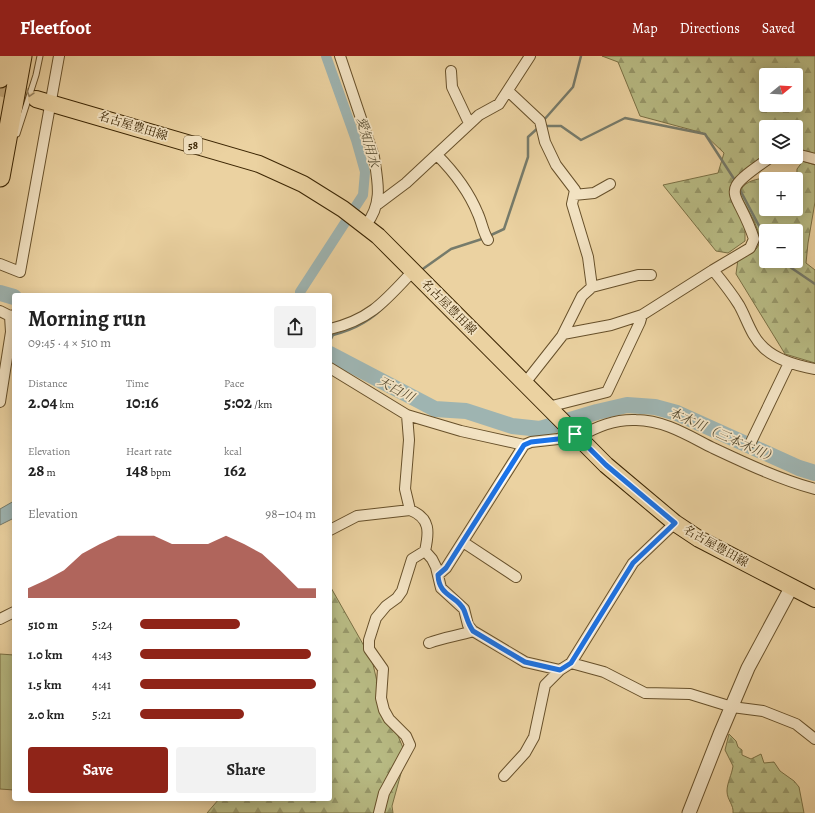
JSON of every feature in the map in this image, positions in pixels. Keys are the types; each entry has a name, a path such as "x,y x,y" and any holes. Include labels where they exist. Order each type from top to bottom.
{"highway":[{"path":"0,78 4,56"},
{"path":"0,178 22,56"}],"main road":[{"name":"名古屋豊田線","path":"44,101 258,164 303,184 343,209 364,224 413,271 617,475 675,523 699,539 791,588 815,599"}],"street":[{"path":"0,264 20,272 44,101 59,56"},
{"path":"340,56 374,157 378,202 371,218 364,224"},
{"path":"378,202 378,204 406,183 438,155 448,142 469,123 479,115 499,104 530,56"},
{"path":"451,71 452,87 469,123"},
{"path":"508,91 541,124 548,149 556,165 575,190 572,204 588,257 592,287"},
{"path":"438,155 454,172 463,187 478,214 484,233 488,240"},
{"path":"803,156 815,159"},
{"path":"564,334 611,325 642,315 750,248 754,239 749,224 734,194 734,187 745,175 761,164"},
{"path":"574,195 594,193 610,184"},
{"path":"713,270 728,288 740,306 747,325 764,348 789,363 815,369"},
{"path":"332,328 356,322 376,308 413,271"},
{"path":"525,383 564,334 582,296 592,287 638,275 650,275"},
{"path":"0,311 12,316 11,332 0,402"},
{"path":"551,409 607,392 637,329 642,315"},
{"path":"751,442 789,363"},
{"path":"332,369 407,416 461,431 524,445"},
{"path":"407,416 409,440 405,489 410,510"},
{"path":"438,575 446,568 524,445 531,442 558,439 615,422 636,420 647,421 672,428 772,476 815,489"},
{"path":"332,529 357,516 410,510 417,513 426,523 429,530 425,551 412,559 402,591 397,598 386,606 376,618 369,640 369,648 383,669 381,698 384,710 389,719 406,736 410,745 384,793 379,813"},
{"path":"504,776 531,744 537,728 545,685 560,670 571,663 633,563 675,523"},
{"path":"463,542 516,578"},
{"path":"425,551 432,559 441,588 464,609 468,625 473,631 525,662 560,670"},
{"path":"690,813 720,734 748,668 791,588"},
{"path":"0,619 12,613"},
{"path":"429,642 447,636 462,635 473,631"},
{"path":"571,663 604,672 645,693 690,694 732,707 763,711 796,724 815,739"}],"lane":[{"path":"14,142 36,75 40,56"},
{"path":"0,186 12,149"}],"green space":[{"path":"602,56 815,56 815,154 803,151 803,120 759,120 759,163 733,185 745,226 745,241 728,253 716,251 663,185 718,173 724,153 703,133 640,116 618,62"},
{"path":"803,161 815,165 815,202 806,263 815,270 815,363 785,354 736,274 738,259 755,250 759,245 759,268 803,268 803,224 759,224 759,238 754,222 739,193 743,186 749,182 759,179 759,216 803,216 803,172 797,172 797,169 801,164 803,164"},
{"path":"332,590 372,660 379,690 406,755 392,806 393,813 207,813 217,801 332,801"},
{"path":"0,654 12,655 12,790 0,789"},
{"path":"729,734 736,741 738,747 742,750 742,755 751,759 761,754 764,763 774,762 780,771 794,781 799,787 804,813 733,813 727,791 733,766 725,750"}],"water":[{"path":"12,502 12,519 0,525 0,509"}],"waterway":[{"name":"愛知用水","path":"300,292 363,195 365,172 356,140 326,56"},
{"path":"543,121 573,87 581,56"},
{"path":"544,126 561,126 581,140 625,118 705,134 736,182"},
{"path":"489,236 504,229 528,157 528,137 539,127"},
{"path":"739,188 759,226"},
{"path":"420,271 451,249 485,238"},
{"path":"791,268 815,284"},
{"name":"天白川","path":"0,293 12,296"},
{"path":"332,337 333,335 363,323 387,304"},
{"name":"本木川（三本木川）","path":"332,355 435,409 466,411 512,426 540,429 597,412 627,405 655,407 677,413 799,468 815,473"}],"tunnel":[{"path":"0,88 36,99"}],"route":[{"path":"575,434 606,465 675,523 633,563 571,663 560,670 525,662 473,631 468,625 464,609 441,588 438,583 438,575 446,568 524,445 531,442 558,439 575,434"}]}
